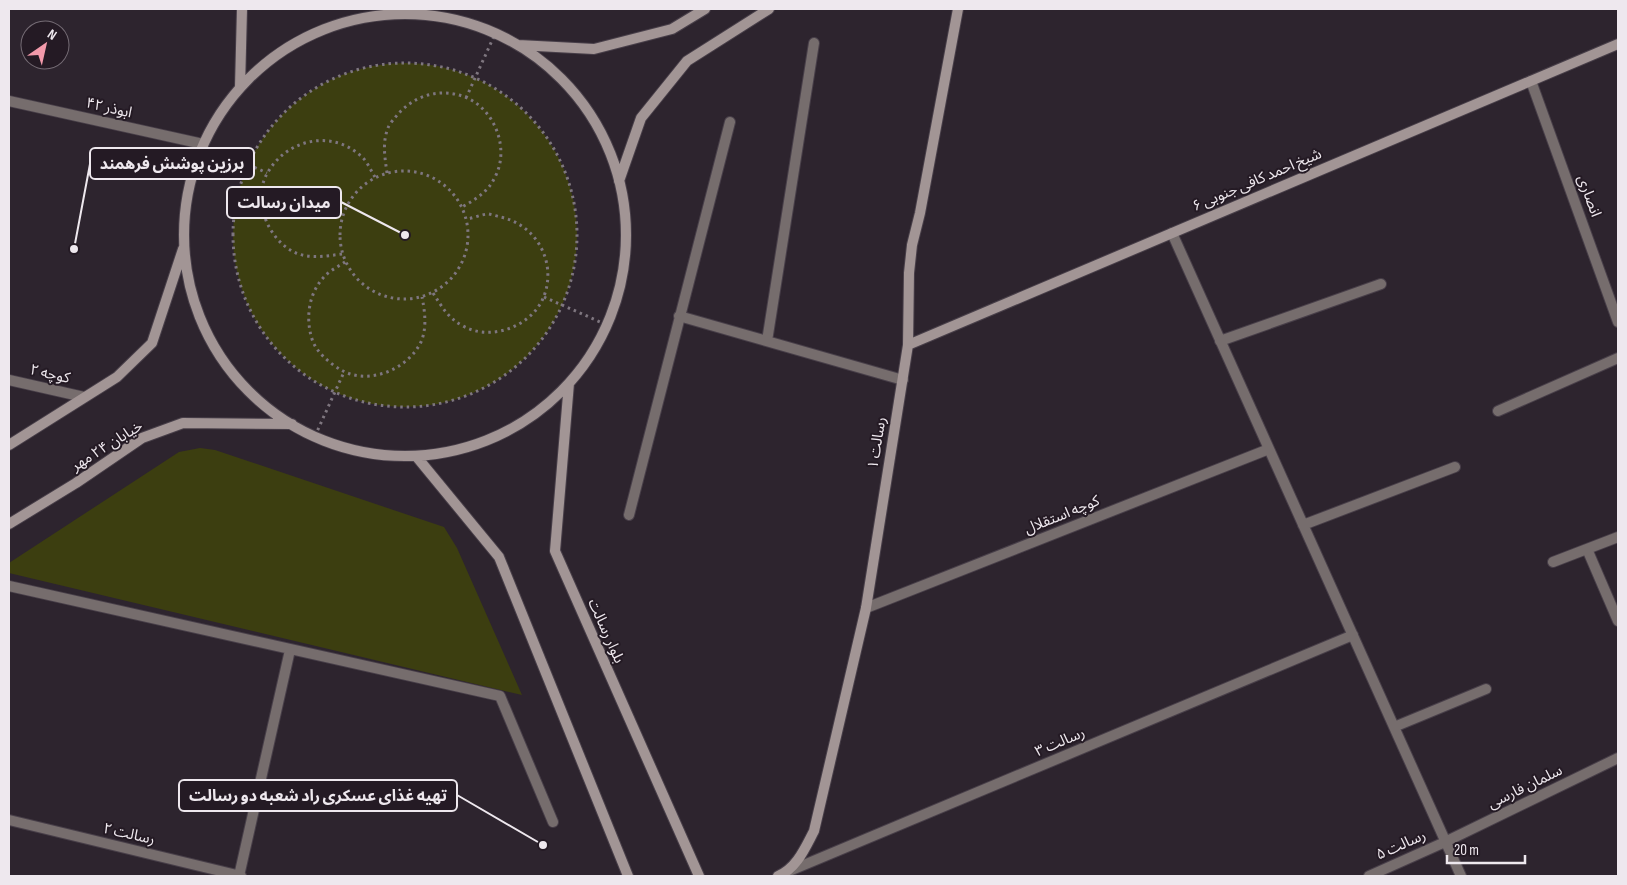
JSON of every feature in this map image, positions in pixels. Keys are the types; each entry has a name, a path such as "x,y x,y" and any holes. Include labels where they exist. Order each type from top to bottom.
{"main road":[{"path":"240,87 242,9"},
{"path":"518,45 594,49 672,29 705,9"},
{"path":"619,181 641,118 687,61 769,9"},
{"name":"رسالت ۱","path":"783,874 801,855 814,830 866,608 908,345 909,273 912,245 920,213 958,9"},
{"path":"391,11 445,18 471,24 518,45 553,71 582,103 605,140 619,181 625,218 625,254 620,290 607,325 597,346 584,366 538,412 500,435 459,449 416,456 364,452 339,446 292,424 257,399 227,366 205,329 190,288 184,246 184,219 193,168 219,114 240,87 272,58 309,35 350,20 391,11"},
{"name":"شیخ احمد کافی جنوبی ۶","path":"908,345 1618,44"},
{"path":"9,444 117,377 152,343 184,246"},
{"name":"بلوار رسالت","path":"569,383 555,551 699,876"},
{"name":"خیابان ۲۴ مهر","path":"9,524 76,483 142,438 183,423 292,424"},
{"path":"416,456 499,557 628,876"}],"street":[{"path":"767,341 814,43"},
{"name":"انصاری","path":"1531,81 1618,322"},
{"name":"ابوذر ۴۲","path":"9,101 203,144"},
{"path":"628,515 730,122"},
{"path":"1172,233 1461,876"},
{"path":"1220,341 1380,284"},
{"path":"680,316 903,380"},
{"path":"1498,411 1618,358"},
{"name":"کوچه ۲","path":"9,380 84,397"},
{"name":"کوچه استقلال","path":"866,608 1269,449"},
{"path":"1303,525 1455,467"},
{"path":"1553,562 1618,537"},
{"path":"1587,549 1618,621"},
{"path":"9,586 500,696 553,822"},
{"name":"رسالت ۳","path":"783,874 1352,636"},
{"path":"240,876 290,650"},
{"path":"1394,726 1486,690"},
{"name":"سلمان فارسی","path":"1446,842 1618,758"},
{"name":"رسالت ۲","path":"9,820 240,876"},
{"name":"رسالت ۵","path":"1368,876 1446,842"}],"path":[{"path":"466,98 495,34"},
{"path":"396,62 430,64 462,72 475,78 493,87 520,107 544,132 561,161 572,193 578,227 576,260 568,293 553,324 533,351 508,374 479,391 447,402 414,408 380,406 347,397 316,383 289,363 266,338 249,308 237,277 232,243 233,210 242,176 256,146 276,119 301,96 330,79 362,67 396,62"},
{"path":"387,173 383,150 388,127 402,109 421,96 444,92 466,98 485,111 498,131 502,154 496,177 482,195 462,207"},
{"path":"342,254 319,258 296,253 277,239 264,219 261,196 267,173 280,155 300,143 322,140 344,145 351,149 363,158 375,177"},
{"path":"203,144 267,173"},
{"path":"409,171 431,176 449,189 462,207 467,219 468,241 463,262 451,280 433,293 422,297 399,300 377,294 358,281 342,254 339,232 344,209 357,191 375,177 387,173 409,171"},
{"path":"433,293 445,313 464,327 487,333 510,329 530,316 544,297 548,274 544,252 531,232 512,219 489,214 467,219"},
{"path":"345,262 326,275 312,294 308,317 312,340 325,359 344,372 366,376 388,373 408,360 421,342 426,320 422,297"},
{"path":"544,297 607,325"},
{"path":"315,436 344,372"}],"shaded area":[{"path":"388,63 422,63 455,70 486,83 501,92 527,113 548,139 564,169 574,201 577,235 574,269 564,301 548,331 527,357 501,378 486,387 455,400 422,407 388,407 355,400 324,387 296,368 272,344 253,316 240,285 233,252 233,218 240,185 253,154 272,126 296,102 324,83 355,70"},
{"path":"200,448 215,450 444,527 457,548 522,695 9,573 9,563 179,452"}],"place":[{"name":"میدان رسالت","path":"405,235"},
{"name":"برزین پوشش فرهمند","path":"74,249"},
{"name":"تهیه غذای عسکری راد شعبه دو رسالت","path":"543,845"}]}
